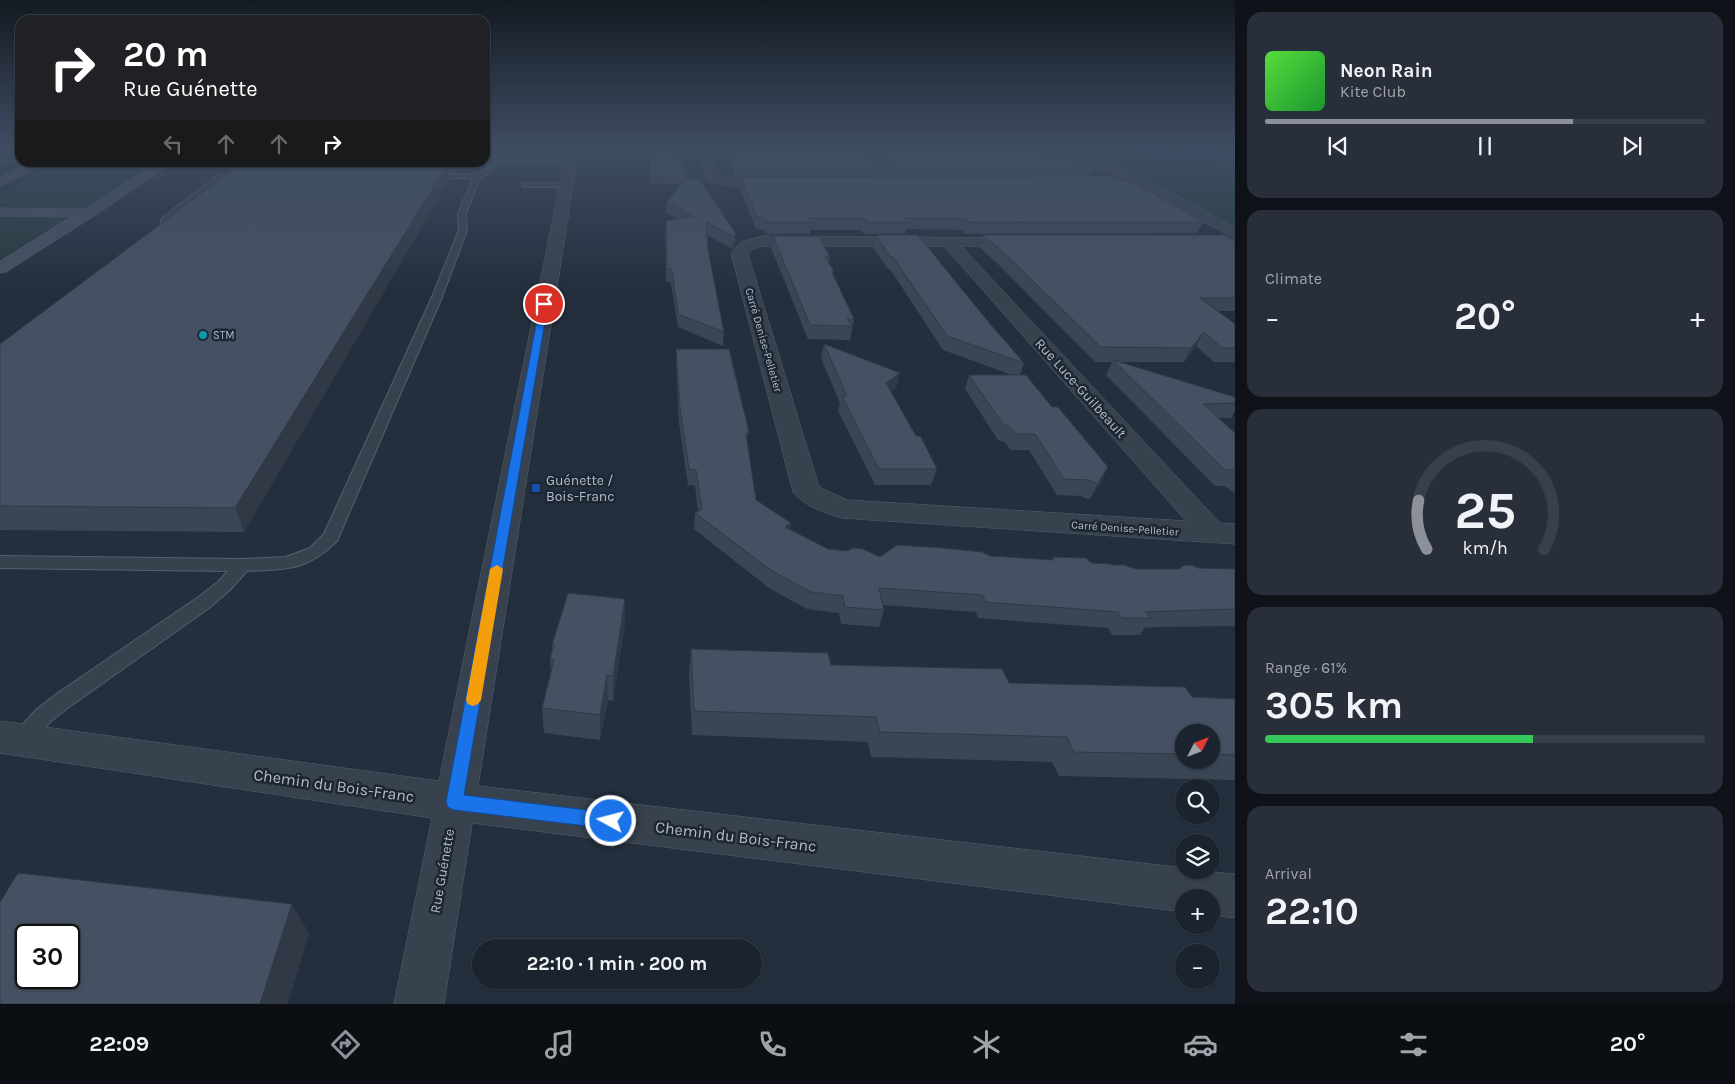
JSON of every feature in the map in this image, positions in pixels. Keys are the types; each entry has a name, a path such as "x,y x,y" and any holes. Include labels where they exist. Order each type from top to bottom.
{"street":[{"path":"0,268 117,195"},
{"name":"Rue Guénette","path":"419,1004 564,195"},
{"path":"1166,195 1235,234"},
{"path":"0,212 89,213"},
{"path":"1207,240 1235,240"},
{"name":"Carré Denise-Pelletier","path":"1038,241 764,242 747,245 739,254 808,492 842,510 1235,534"},
{"name":"Rue Luce-Guilbeault","path":"949,242 1213,534"},
{"name":"Chemin du Bois-Franc","path":"10,738 454,802 1235,896"}],"lane":[{"path":"148,239 164,227 165,220 198,195"},
{"path":"0,562 242,564 294,562 316,552 331,537 437,297 463,230 462,214 470,195"},
{"path":"10,738 210,598 224,586 242,564"}],"green space":[{"path":"0,195 105,195 0,259"},
{"path":"1156,195 1235,195 1235,235"}],"building":[{"name":"STM","path":"200,195 429,195 235,508 0,506 0,344"},
{"path":"672,195 710,195 736,234 734,237 706,222 708,250 724,332 678,314 672,270 667,268 666,221 693,216 667,202"},
{"path":"748,195 1155,195 1203,222 969,222 965,218 904,218 908,222 866,222 864,218 809,218 811,222 767,222 765,218 757,217"},
{"path":"876,235 918,235 1024,363 947,336"},
{"path":"982,235 1225,235 1235,241 1235,298 1200,298 1235,324 1235,348 1222,348 1204,332 1191,348 1101,347 1001,250"},
{"path":"773,236 819,236 830,257 825,257 834,271 832,272 854,319 847,319 853,326 810,325"},
{"path":"824,344 900,373 886,383 916,436 921,437 937,469 879,469 842,396 847,396"},
{"path":"676,349 729,349 749,432 746,434 756,500 791,523 785,527 828,549 847,551 853,548 863,549 880,557 897,545 982,552 990,556 1054,560 1052,557 1086,558 1091,563 1124,565 1136,569 1180,569 1182,566 1191,565 1198,568 1235,569 1235,609 1146,612 1151,618 1122,618 1118,612 985,602 983,595 879,588 884,610 845,607 843,596 811,592 772,571 695,513 702,509 696,470 689,469 680,408"},
{"path":"1113,360 1235,397 1235,403 1203,404 1235,433 1235,470 1225,470"},
{"path":"969,375 1026,375 1052,407 1058,407 1108,467 1097,484 1089,480 1064,479 1035,434 1016,434 1010,427 1003,424"},
{"path":"568,593 625,599 613,676 607,675 600,715 542,708 554,660 550,659 554,645 552,645"},
{"path":"691,649 828,653 831,665 1002,669 1009,683 1185,687 1192,697 1235,699 1235,755 1220,754 1220,724 1175,724 1175,754 1074,752 1067,737 880,732 876,717 694,711"},
{"path":"18,873 292,904 260,1004 0,1004 0,902"}],"slow traffic":[{"path":"473,700 497,569"}],"place":[{"name":"STM","path":"203,335"},
{"name":"Guénette / Bois-Franc","path":"536,488"}],"route":[{"path":"544,304 454,802 611,821"}]}
